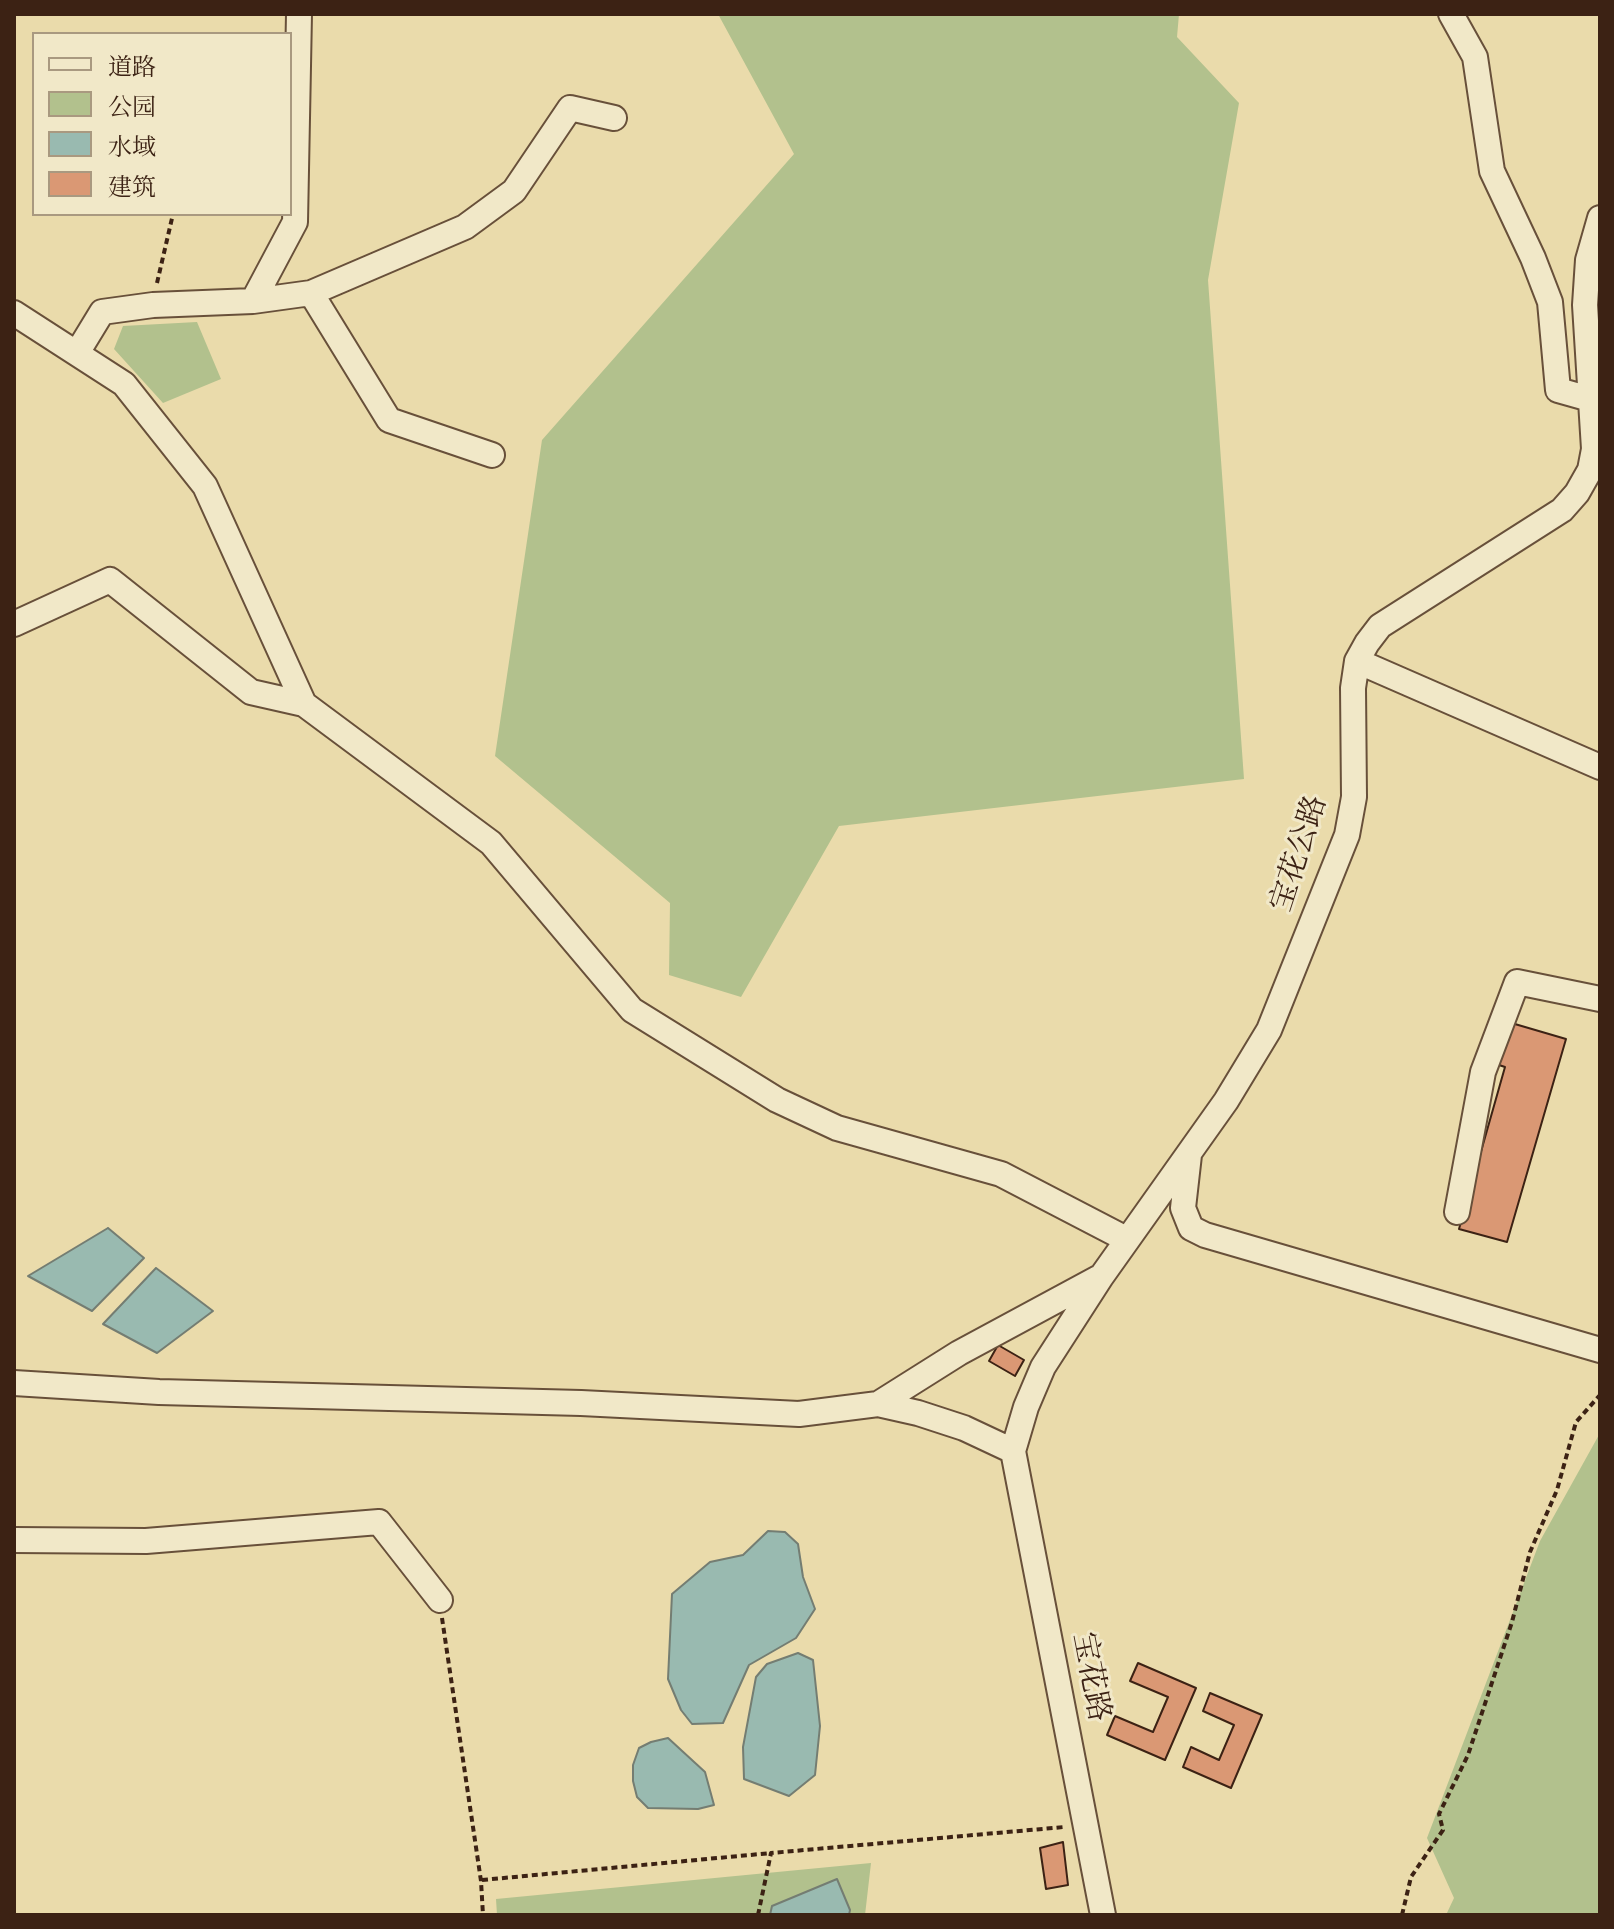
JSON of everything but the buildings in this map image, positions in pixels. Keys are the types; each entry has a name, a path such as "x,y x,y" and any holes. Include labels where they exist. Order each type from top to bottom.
{"street":[{"path":"253,301 295,222 299,14"},
{"path":"1451,14 1475,57 1492,171 1550,302 1558,390 1590,399"},
{"path":"77,353 102,312 153,305 253,301 311,293 465,227 514,191 570,108 614,118"},
{"name":"宝花公路","path":"1013,1451 1026,1407 1043,1367 1126,1239 1226,1101 1269,1030 1347,835 1354,797 1353,688 1357,661 1367,643 1380,626 1562,510 1577,493 1590,470 1594,449 1585,305 1588,260 1600,218"},
{"path":"311,293 389,420 492,455"},
{"path":"14,313 124,384 205,486 304,704"},
{"path":"14,624 110,580 251,692 304,704 491,843 632,1010 777,1100 837,1128 1001,1174 1126,1239"},
{"path":"1357,661 1600,767"},
{"path":"1457,1212 1483,1072 1517,982 1600,999"},
{"path":"1189,1154 1183,1208 1191,1228 1205,1235 1600,1350"},
{"path":"878,1404 959,1353 1101,1277"},
{"path":"14,1383 159,1392 581,1403 799,1414 878,1404 964,1428 1013,1451"},
{"name":"宝花路","path":"1013,1451 1103,1915"},
{"path":"14,1540 146,1541 379,1522 440,1600"}],"path":[{"path":"153,305 173,216"},
{"path":"1402,1915 1411,1877 1443,1830 1439,1814 1468,1755 1512,1622 1530,1552 1557,1490 1576,1422 1600,1395"},
{"path":"440,1600 481,1881 483,1915"},
{"path":"481,1881 1086,1825"},
{"path":"758,1915 771,1853"}],"green space":[{"path":"718,14 1179,14 1177,37 1239,103 1208,280 1244,779 839,826 741,997 669,975 670,903 495,756 542,440 794,154"},
{"path":"197,322 221,379 163,403 114,349 123,326"},
{"path":"1600,1433 1600,1915 1446,1915 1454,1898 1427,1838 1540,1541"},
{"path":"871,1863 865,1915 497,1915 496,1899"}],"water":[{"path":"108,1228 144,1258 92,1311 28,1276"},
{"path":"156,1268 213,1311 157,1353 103,1324"},
{"path":"768,1531 785,1532 798,1544 803,1577 815,1609 796,1638 749,1665 723,1723 692,1724 681,1710 668,1679 672,1594 710,1562 743,1555"},
{"path":"798,1653 813,1660 820,1726 815,1775 789,1796 744,1779 743,1747 756,1677 767,1664"},
{"path":"668,1738 705,1772 714,1805 698,1809 648,1808 637,1797 633,1765 639,1748"},
{"path":"837,1879 850,1910 849,1915 770,1915 772,1906"}]}
